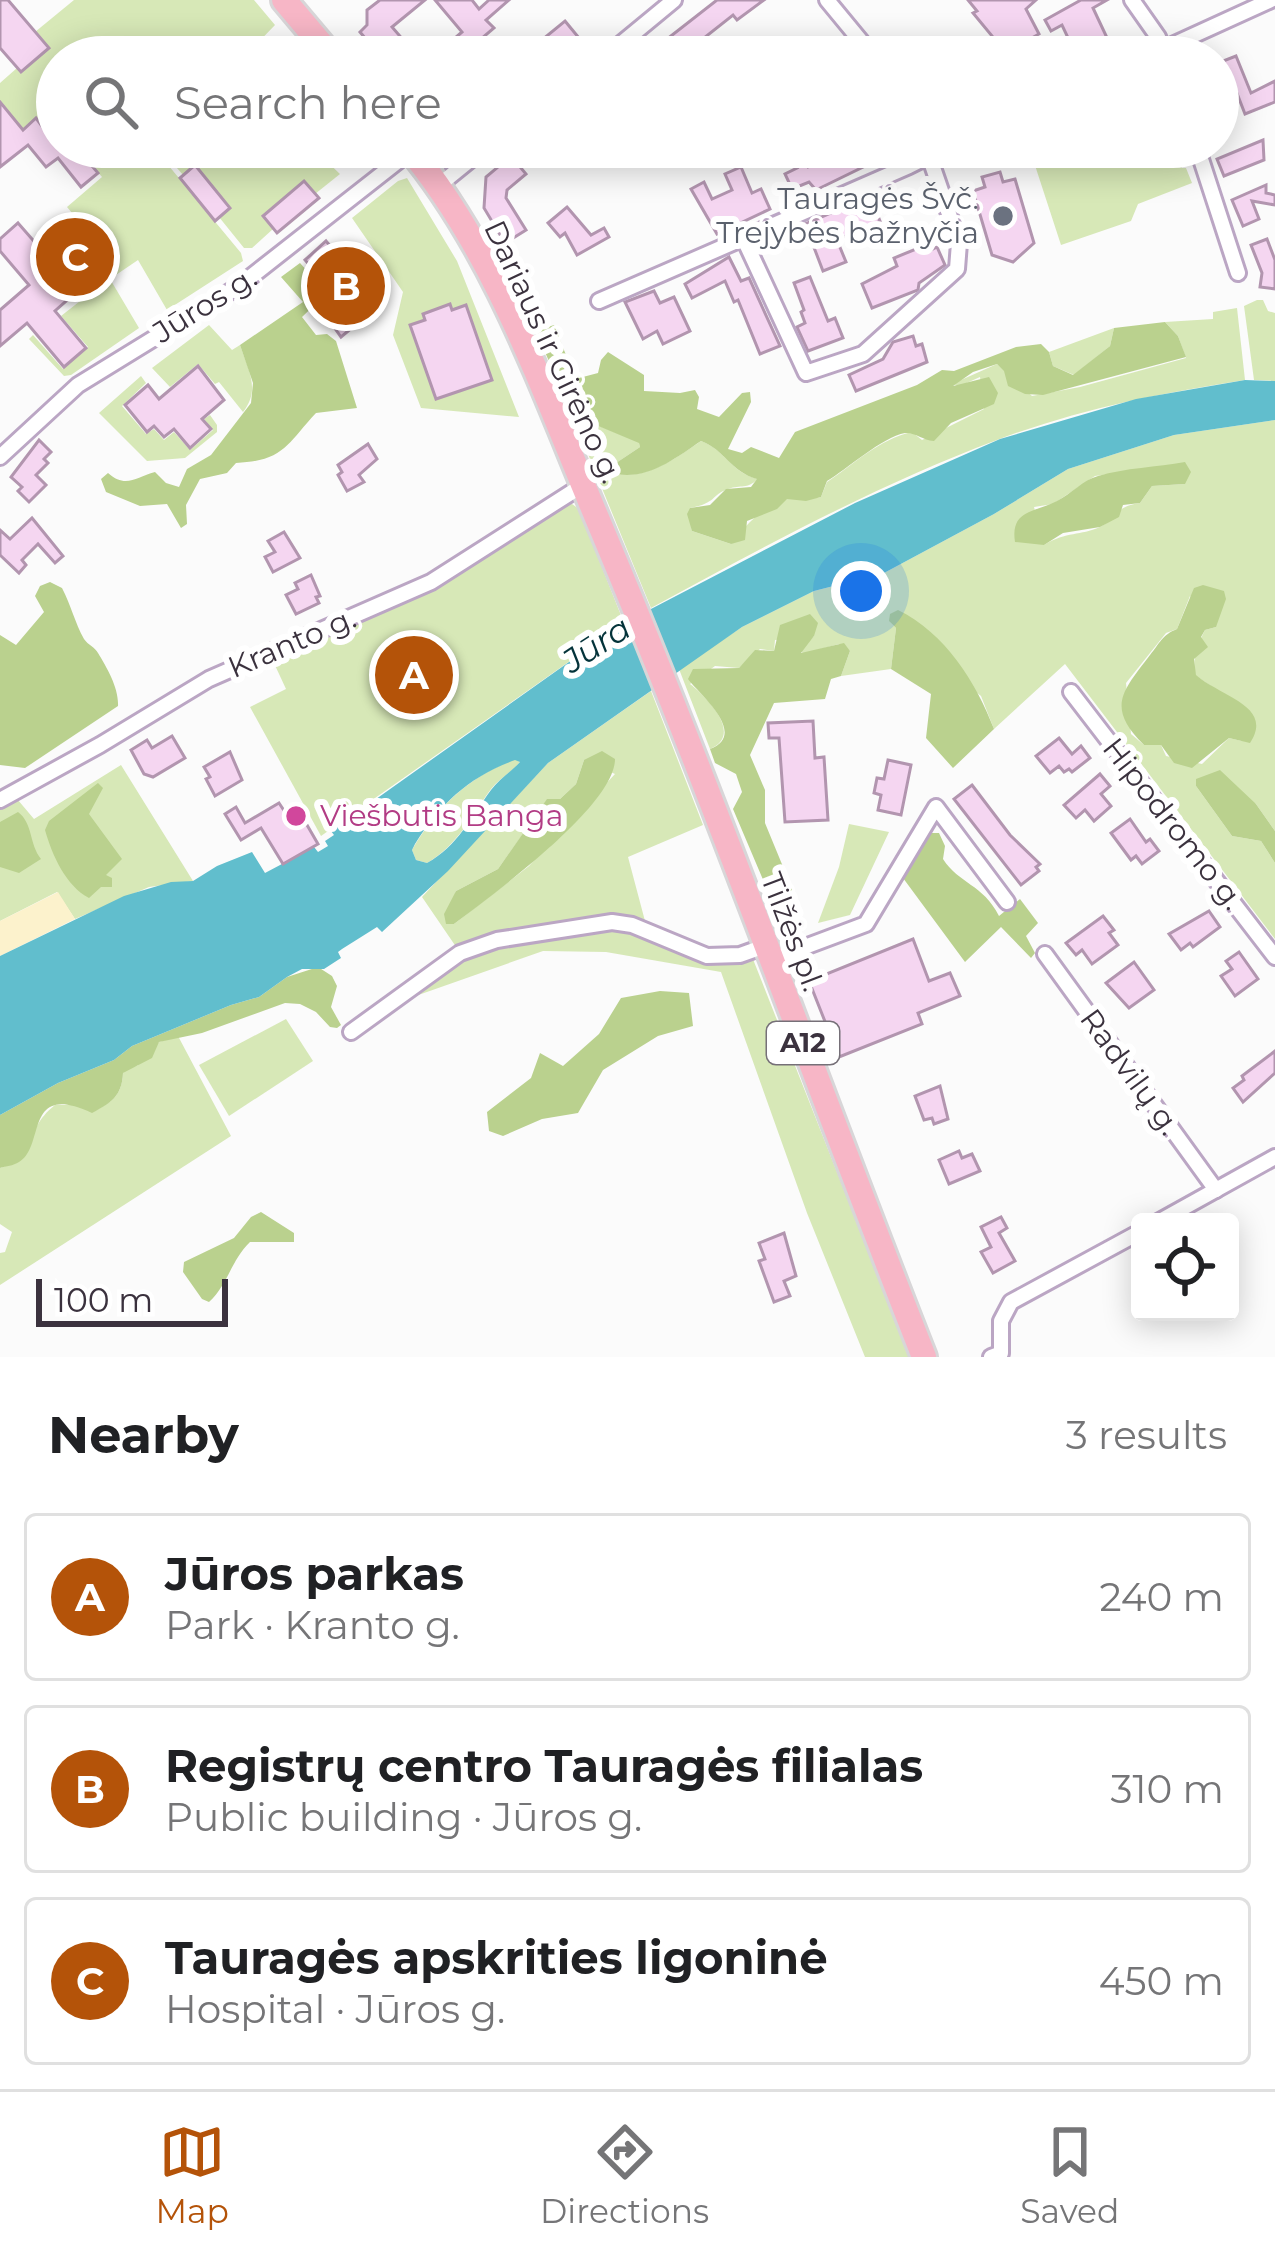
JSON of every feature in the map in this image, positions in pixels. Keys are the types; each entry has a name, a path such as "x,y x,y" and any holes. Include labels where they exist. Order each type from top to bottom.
{"highway":[{"path":"284,0 314,36"},
{"name":"Dariaus ir Girėno g.","path":"424,168 501,299 683,729"},
{"name":"Tilžės pl.","path":"683,729 924,1357"}],"street":[{"path":"630,36 674,0"},
{"path":"827,0 857,36"},
{"path":"1132,0 1154,36"},
{"path":"1199,36 1271,0"},
{"name":"Jūros g.","path":"0,457 78,385 250,279 386,168"},
{"path":"438,185 459,168"},
{"path":"599,301 895,168"},
{"path":"743,237 806,373 863,354 947,281 959,264 958,243 937,168"},
{"path":"1204,168 1238,273"},
{"name":"Kranto g.","path":"0,800 208,680 431,582 583,485"},
{"name":"Hipodromo g.","path":"1071,692 1275,957"},
{"path":"351,1032 460,953 497,940 612,922 632,925 707,956 740,955 768,953 866,924 936,807 1007,902"},
{"name":"Radvilų g.","path":"1045,954 1216,1190"},
{"path":"1174,1213 1275,1157"},
{"path":"999,1356 1001,1321 1011,1302 1131,1237"}],"green space":[{"path":"74,0 254,0 275,25 264,36 38,36 35,32"},
{"path":"36,60 36,119 23,130 0,102 0,83 17,68 22,72"},
{"path":"94,168 171,168 243,261 167,310 138,260 110,279 139,328 64,376 29,339 33,335 63,369 88,347 61,316 98,287 108,271 108,256 67,207 102,177"},
{"path":"198,168 334,168 340,174 315,194 303,181 263,215 273,229 252,248 244,248 219,217 230,207"},
{"path":"1036,168 1186,168 1192,183 1138,204 1131,221 1061,245"},
{"path":"407,178 457,261 519,417 421,408 393,335 403,292 352,218"},
{"path":"300,263 327,293 302,317 316,335 327,334 336,341 357,408 316,413 275,454 236,463 227,473 200,479 186,505 187,524 181,528 167,504 140,506 106,492 101,479 108,473 126,481 155,472 179,487 187,469 211,455 251,403 253,383 240,345 303,302 281,277"},
{"path":"1257,300 1275,313 1275,381 1254,380 1244,306"},
{"path":"1237,308 1245,380 1119,404 997,440 864,497 651,608 572,415 639,442 640,447 613,465 616,474 650,470 701,441 758,479 690,508 692,531 731,544 766,509 783,500 821,497 827,482 888,440 912,432 922,440 984,409 980,377 960,386 952,384 997,364 1032,396 1080,387 1186,358 1178,336 1165,322 1213,319 1213,312"},
{"path":"1165,322 1178,336 1186,357 1043,395 1008,386 997,364 973,372 953,386 989,377 998,393 994,404 951,423 934,441 909,433 886,441 827,481 821,497 787,499 777,509 747,521 745,540 731,544 692,531 687,514 690,508 710,505 726,489 751,487 757,479 701,441 650,471 616,474 613,465 640,447 639,443 572,415 536,331 554,325 579,378 598,373 608,352 644,375 644,391 695,390 697,409 719,417 742,393 750,392 751,402 728,449 742,453 751,447 779,458 795,432 917,385 942,370 954,371 1016,347 1041,344 1053,366 1073,375 1110,346 1114,328"},
{"path":"209,325 232,350 240,345 252,387 243,412 198,364 170,387 152,368"},
{"path":"1114,328 1110,346 1074,375 1053,366 1049,352"},
{"path":"141,376 146,383 122,406 146,434 154,429 164,440 174,432 190,450 213,430 204,419 210,415 217,432 185,458 147,461 99,413"},
{"path":"1275,420 1275,831 1256,804 1196,779 1196,786 1232,836 1261,841 1275,863 1275,939 1065,664 994,729 981,696 889,621 896,628 891,669 841,676 850,651 839,644 803,654 801,650 814,636 775,640 774,651 760,649 739,668 715,666 690,684 713,707 723,726 720,743 710,749 679,669 742,627 814,591 884,573 1068,469 1174,435","holes":["1185,463 1185,484 1152,486 1140,503 1126,507 1100,527 1044,545 1034,507 1053,504 1095,476","1190,596 1216,627 1205,630 1200,641 1196,676 1241,706 1242,741 1229,738 1202,764 1166,756 1161,745 1144,745 1131,734 1126,683 1166,633 1177,629"]},
{"path":"1185,462 1191,472 1185,484 1152,486 1140,503 1123,505 1119,517 1100,527 1063,533 1044,545 1015,542 1020,518 1093,478"},
{"path":"572,504 579,509 624,623 321,836 250,707 286,689 273,661 446,582"},
{"path":"50,582 62,588 84,639 105,665 118,706 25,768 0,765 0,635 16,645 44,612 35,596 40,586"},
{"path":"1203,585 1224,591 1226,599 1216,627 1205,630 1201,637 1208,647 1194,659 1196,675 1251,711 1256,730 1250,743 1229,738 1192,768 1174,763 1161,745 1144,745 1125,720 1122,700 1159,643 1177,629 1194,588"},
{"path":"898,610 930,632 957,660 994,729 953,768 926,738 931,694 891,669 896,628 889,621 890,614"},
{"path":"810,614 818,623 801,653 844,643 850,651 841,676 831,679 825,699 774,703 750,755 765,790 765,823 800,908 794,925 784,929 733,809 742,792 736,774 715,763 710,749 721,742 723,724 688,679 693,669 739,668 755,650 774,651 780,625"},
{"path":"651,691 703,825 628,857 645,921 704,950 747,944 910,1357 865,1357 807,1213 721,972 606,952 543,951 407,999 463,957 422,897 548,763","holes":["584,760 615,774 529,866 454,924 446,924 456,891 498,869 547,800 560,799 576,784"]},
{"path":"602,751 615,759 610,778 595,801 495,893 454,924 446,924 444,914 456,891 498,869 547,799 560,799 576,784 584,760"},
{"path":"515,759 520,762 491,789 447,848 427,863 416,860 412,850 443,807 482,775"},
{"path":"121,765 193,881 149,887 75,919 57,892 0,921 0,800 12,793 34,819"},
{"path":"1220,770 1256,804 1275,831 1275,863 1261,841 1232,836 1196,786 1196,779"},
{"path":"98,783 103,788 89,814 122,859 106,875 112,878 112,887 101,887 89,898 61,869 45,830 49,821"},
{"path":"18,812 41,859 19,873 0,867 0,822"},
{"path":"849,824 889,832 850,915 818,923 839,867"},
{"path":"928,833 939,833 945,846 943,859 986,897 999,916 1020,899 1038,923 1026,936 1035,953 1031,958 1001,927 965,962 903,878"},
{"path":"318,967 337,986 331,1007 341,1025 337,1028 300,1004 285,1003 202,1033 159,1042 152,1058 123,1073 118,1093 105,1106 92,1113 70,1105 46,1110 27,1154 0,1168 0,1115 58,1083 114,1060 132,1046 259,997 287,977"},
{"path":"660,991 689,993 693,1026 658,1036 603,1070 578,1113 542,1119 503,1136 489,1131 487,1112 531,1078 540,1053 563,1066 599,1034 621,998"},
{"path":"286,1019 313,1061 229,1116 199,1065"},
{"path":"178,1036 231,1136 0,1285 0,1253 5,1252 12,1232 0,1224 0,1168 23,1155 44,1115 55,1105 76,1105 92,1112 105,1105 118,1093 128,1067 137,1066 159,1042"},
{"path":"261,1212 294,1233 294,1242 250,1242 215,1295 209,1302 202,1299 183,1272 184,1262 234,1238"}],"sand":[{"path":"58,892 75,919 0,956 0,921"}],"water":[{"name":"Jūra","path":"1245,380 1275,381 1275,420 1174,435 1068,469 884,573 814,591 742,627 548,763 448,871 382,932 377,927 342,949 338,952 341,958 324,969 302,969 259,997 132,1046 114,1060 58,1083 0,1115 0,956 124,896 171,882 193,881 252,852 265,873 314,847 318,852 328,846 325,841 334,835 331,831 624,623 855,503 1000,439 1136,399","holes":["520,762 494,786 447,848 427,863 416,860 415,844 446,804 484,775"]}],"building":[{"path":"0,0 8,0 39,36 36,59 21,72 0,48"},
{"path":"380,0 425,0 392,27 400,36 363,36 360,32 367,25 367,10"},
{"path":"435,0 472,0 479,9 489,0 509,0 486,20 494,28 485,36 457,36 462,32"},
{"path":"717,0 764,0 737,20 733,15 706,36 671,36"},
{"path":"968,0 1036,0 1026,9 1039,34 992,36 973,13 977,11"},
{"path":"1081,0 1107,0 1093,8 1106,36 1067,36 1062,25 1051,31 1045,20"},
{"path":"565,21 577,36 547,36"},
{"path":"1239,63 1251,93 1275,81 1275,102 1245,114 1239,98"},
{"path":"0,102 23,130 36,118 36,155 28,145 0,167"},
{"path":"1263,140 1264,160 1224,176 1221,168 1239,168 1239,150"},
{"path":"66,168 94,168 98,173 81,187"},
{"path":"197,168 230,208 215,221 180,178"},
{"path":"497,168 521,168 526,174 507,190 506,198 526,230 505,243 484,208 486,177"},
{"path":"741,168 752,193 761,189 770,209 717,234 691,189 704,182 712,199 732,190 725,174"},
{"path":"797,168 861,168 816,190 809,182 792,189 785,174"},
{"name":"Tauragės Švč. Trejybės bažnyčia","path":"1000,172 1003,182 1015,179 1034,243 1013,262 992,255 973,191 985,187 982,177"},
{"path":"304,181 319,198 277,233 263,216"},
{"path":"1266,185 1266,193 1275,195 1275,205 1252,201 1259,219 1243,226 1232,200"},
{"path":"870,196 880,221 837,240 846,262 823,271 805,224"},
{"path":"567,207 591,235 604,228 609,237 577,255 565,233 560,237 548,223"},
{"path":"18,223 53,263 76,243 100,271 55,311 86,348 64,367 27,323 0,346 0,310 29,285 0,251 0,239"},
{"path":"1267,239 1275,260 1275,289 1260,287 1262,273 1251,245"},
{"path":"326,241 374,298 366,304 372,311 341,337 334,327 351,313 305,260"},
{"path":"926,245 929,251 937,247 945,265 919,283 918,290 872,308 862,284 897,266 894,258"},
{"path":"729,257 741,281 749,278 780,346 760,354 725,281 692,298 685,284"},
{"path":"810,277 828,321 835,318 843,338 808,351 797,327 805,323 794,283"},
{"path":"654,291 660,303 674,297 690,331 663,344 657,331 643,339 625,302"},
{"path":"450,304 452,310 466,305 492,380 436,399 410,325 425,320 423,314"},
{"path":"913,336 916,346 922,344 927,362 856,391 849,375 883,359 893,342"},
{"path":"198,366 224,400 202,419 211,429 190,448 174,429 164,437 154,426 147,432 125,405 148,385 159,399"},
{"path":"39,440 51,452 36,475 46,485 29,502 11,477"},
{"path":"368,444 377,459 359,475 364,482 347,491 338,465"},
{"path":"32,518 63,556 55,563 38,544 22,560 26,565 19,573 0,555 0,530 10,539"},
{"path":"284,532 300,558 273,572 265,557 275,552 268,541"},
{"path":"311,575 319,603 296,614 286,595 298,589 295,583"},
{"path":"813,721 815,758 824,757 828,820 785,822 779,738 769,738 768,723"},
{"path":"172,736 185,758 153,777 144,774 131,750 147,740 152,748"},
{"path":"1059,738 1072,754 1081,746 1090,758 1072,772 1059,766 1050,773 1036,756"},
{"path":"230,752 242,780 215,796 204,767"},
{"path":"888,760 911,765 901,815 878,810 877,778 884,779"},
{"path":"1100,774 1110,786 1101,794 1111,806 1094,821 1085,810 1076,818 1064,805"},
{"path":"972,785 1010,835 1040,864 1039,871 1021,885 954,799"},
{"path":"279,803 285,812 296,806 318,844 283,864 261,828 241,840 225,814 236,807 245,823"},
{"path":"1130,819 1159,851 1142,864 1136,856 1131,860 1111,833"},
{"path":"1209,911 1220,927 1181,950 1169,934"},
{"path":"1103,916 1118,945 1092,964 1082,950 1076,955 1066,943"},
{"path":"913,939 929,981 950,973 960,996 918,1013 922,1024 839,1057 809,981"},
{"path":"1239,952 1258,979 1235,996 1221,976 1232,969 1226,961"},
{"path":"1134,962 1154,990 1129,1008 1106,983"},
{"path":"1275,1051 1275,1073 1243,1102 1233,1088"},
{"path":"940,1086 948,1119 934,1124 932,1118 924,1120 915,1096"},
{"path":"959,1151 962,1158 972,1154 980,1171 949,1184 939,1160"},
{"path":"1001,1217 1007,1228 999,1233 1015,1261 993,1273 981,1252 991,1247 981,1227"},
{"path":"784,1233 796,1276 784,1281 790,1296 774,1302 759,1261 765,1259 759,1243"}],"place":[{"name":"Tauragės Švč. Trejybės bažnyčia","path":"1003,216"},
{"name":"Tauragės apskrities ligoninė","path":"75,257"},
{"name":"Registrų centro Tauragės filialas","path":"346,286"},
{"name":"Jūros parkas","path":"414,675"},
{"name":"Viešbutis Banga","path":"296,816"}]}
